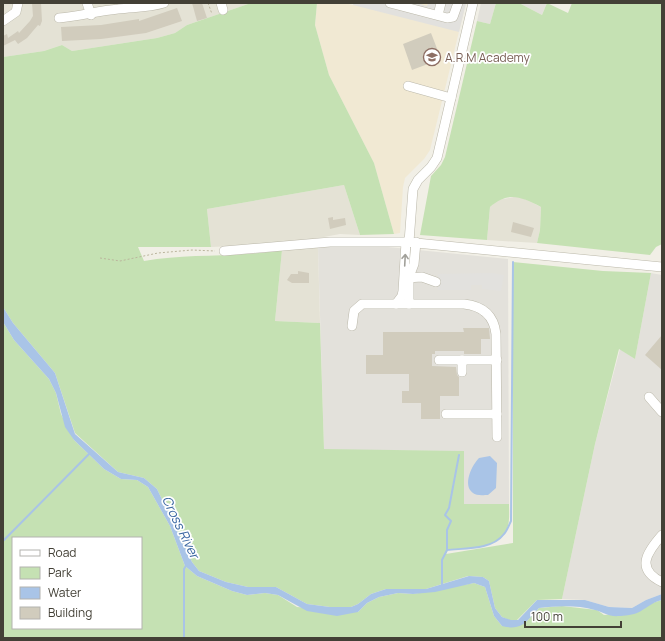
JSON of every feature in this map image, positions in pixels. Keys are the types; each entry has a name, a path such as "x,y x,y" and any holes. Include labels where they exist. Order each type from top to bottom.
{"street":[{"path":"3,21 16,12 18,3"},
{"path":"87,3 91,14"},
{"path":"59,18 73,14 91,14 137,5 148,8 164,3"},
{"path":"390,3 446,18 452,17 458,3"},
{"path":"438,15 441,3"},
{"path":"396,304 402,296 407,278 411,242 413,189 418,180 431,167 437,158 473,3"},
{"path":"408,86 451,98"},
{"path":"224,251 330,242 411,242 662,267"},
{"path":"411,242 415,270 422,277"},
{"path":"409,304 407,278 414,264"},
{"path":"407,278 422,277 436,282"},
{"path":"352,326 354,311 362,304 464,304 474,305 484,310 493,319 495,326 497,437"},
{"path":"439,360 496,360"},
{"path":"462,360 462,372"},
{"path":"649,397 662,412"},
{"path":"446,414 497,414"},
{"path":"662,536 647,556 646,566 650,574 662,582"}],"path":[{"path":"208,3 212,14"},
{"path":"100,258 120,261 158,253 192,250 224,251"}],"shaded area":[{"path":"3,3 251,3 187,25 175,33 157,38 72,51 62,45 44,51 3,57"},
{"path":"317,3 344,3 353,5 354,3 466,3 430,150 424,159 405,178 400,233 394,234 374,163 329,75 315,25"},
{"path":"354,3 417,3 427,6 428,3 466,3 459,32 353,5"},
{"path":"481,3 496,3 490,24 477,21"},
{"path":"519,3 547,3 542,15"},
{"path":"344,185 360,235 340,234 286,244 211,247 207,209"},
{"path":"519,196 541,207 540,230 537,243 487,240 490,207 498,200"},
{"path":"318,247 320,323 275,321 282,250"},
{"path":"318,247 388,247 508,259 509,504 464,504 464,451 324,450"},
{"path":"492,273 504,275 501,291 482,289 482,285 471,285 471,290 438,290 438,274"},
{"path":"651,273 662,275 662,594 646,600 632,608 609,607 585,600 562,599 595,444 620,349 635,359"}],"green space":[{"path":"251,3 317,3 315,25 329,75 374,163 394,234 360,235 344,185 207,209 211,247 138,247 144,261 178,257 248,254 282,250 275,321 320,323 324,449 464,451 464,504 509,504 508,526 503,536 497,541 481,547 448,550 446,554 513,543 513,262 603,271 651,273 635,359 619,349 595,444 562,599 537,600 517,620 511,621 502,617 495,608 489,581 483,577 468,576 426,589 386,589 371,594 358,604 351,607 330,607 307,604 276,587 248,587 226,582 199,571 192,562 157,489 144,478 118,472 75,433 55,373 13,323 3,307 3,57 44,51 62,45 72,51 157,38 175,33 187,25"},
{"path":"496,3 519,3 542,15 547,3 568,13 572,3 662,3 662,244 656,247 650,255 537,243 540,230 541,207 521,198 515,197 503,199 490,207 487,240 420,235 431,176 441,165 445,157 477,21 490,24"},
{"path":"3,322 14,340 49,379 56,393 61,414 74,440 104,469 121,479 137,480 148,487 170,526 185,566 197,576 232,591 247,595 265,593 278,595 297,607 358,612 367,603 379,597 398,593 413,594 474,583 485,587 494,616 502,626 525,623 539,608 562,606 597,610 604,615 636,613 652,603 662,600 662,638 3,638"}],"water":[{"path":"3,307 13,323 55,373 75,434 118,472 144,478 157,489 192,562 199,571 226,582 248,587 276,587 307,604 330,607 351,607 358,604 371,594 386,589 426,589 469,576 483,577 489,581 495,608 502,617 511,620 518,620 537,600 585,600 609,607 632,608 646,600 662,594 662,600 655,602 637,613 623,616 612,616 588,608 560,606 539,608 523,624 509,627 502,626 494,616 485,587 474,583 435,592 413,594 398,593 379,597 367,603 358,612 337,616 307,611 278,595 265,593 247,595 232,591 197,576 185,566 170,526 148,487 137,480 121,479 104,469 74,440 65,427 56,393 49,379 14,340 3,322"},
{"path":"490,456 497,463 496,488 488,495 474,494 468,485 471,470 479,458"}],"building":[{"path":"32,3 41,3 42,21 40,26 38,25 27,38 18,44 15,40 3,46 3,36 7,34 8,38 18,31 19,33 30,21 33,16"},
{"path":"192,3 202,3 207,18 197,21"},
{"path":"177,8 182,21 146,33 101,39 62,41 61,27 101,25 139,19 139,21"},
{"path":"431,33 441,59 412,70 403,44"},
{"path":"333,217 333,220 345,218 346,225 330,229 328,218"},
{"path":"513,222 534,228 531,237 511,232"},
{"path":"298,271 309,273 309,283 292,283 287,280 291,274 298,274"},
{"path":"463,328 489,328 490,339 481,339 481,354 464,354 464,351 435,351 435,354 432,354 432,366 456,367 457,375 459,377 459,396 440,396 440,419 421,419 421,403 402,403 402,391 409,391 409,374 366,374 366,355 383,355 383,332 464,332"},
{"path":"662,335 662,370 645,355"}],"waterway":[{"path":"442,585 442,560 447,550 485,546 493,543 505,533 511,521 513,262"},
{"path":"4,540 90,453"},
{"path":"447,550 447,530 451,521 445,515 449,508 459,455"},
{"name":"Cross River","path":"184,638 184,569 187,564"}],"place":[{"name":"A.R.M Academy","path":"432,57"}]}
